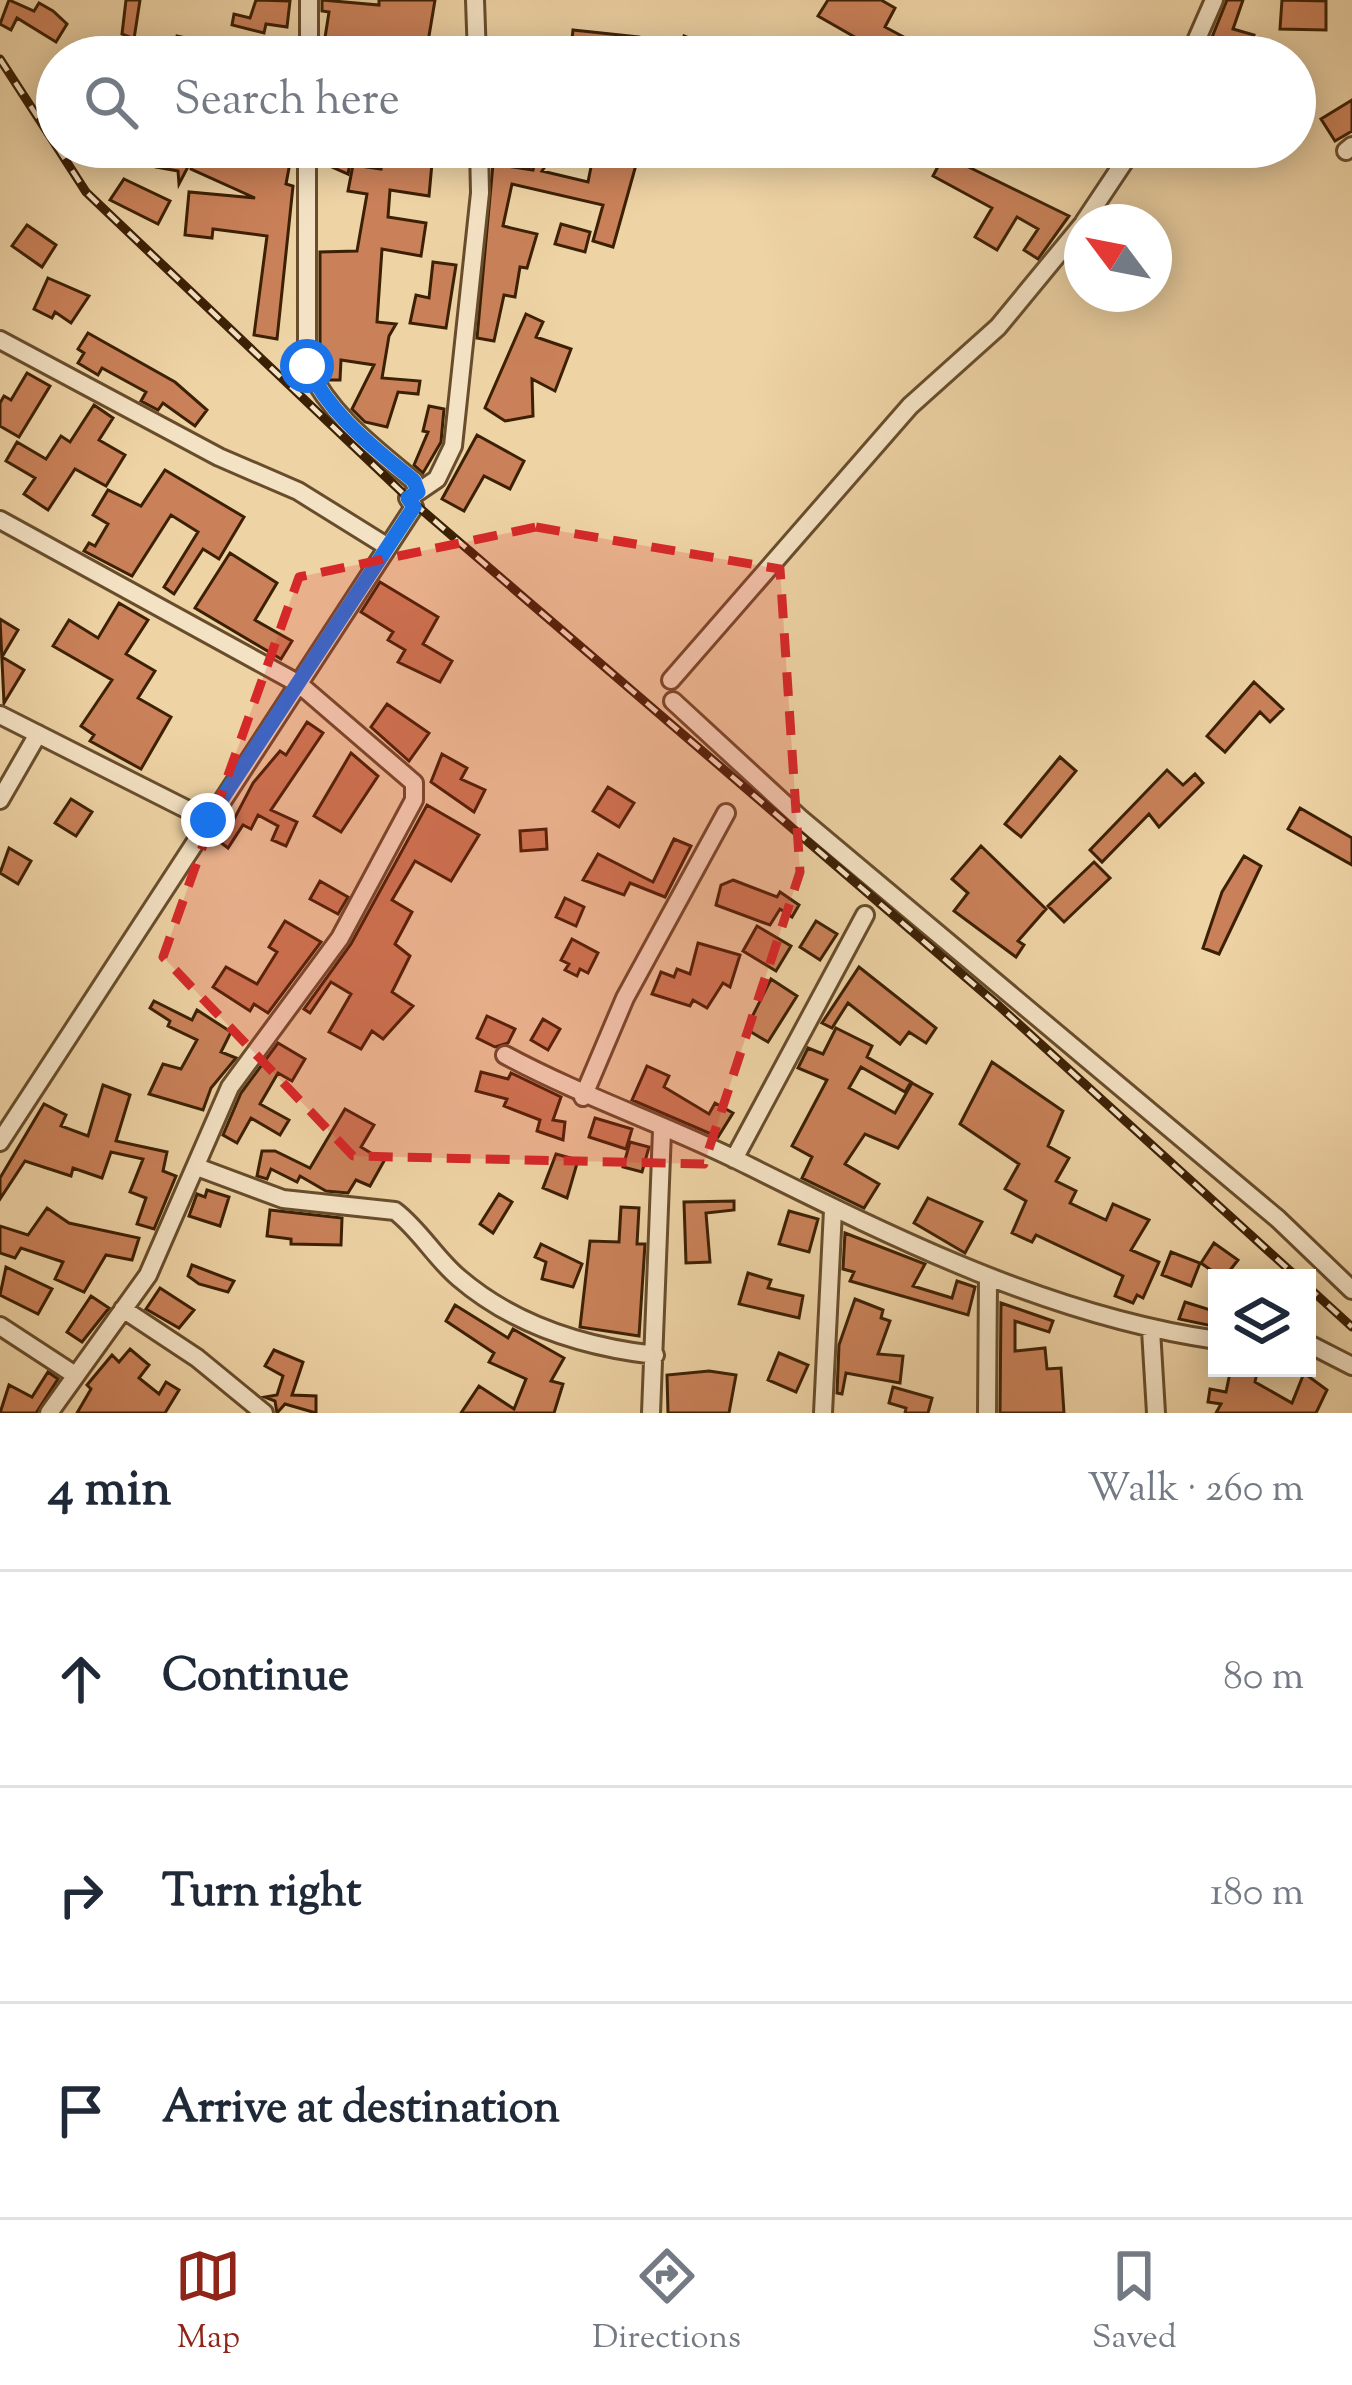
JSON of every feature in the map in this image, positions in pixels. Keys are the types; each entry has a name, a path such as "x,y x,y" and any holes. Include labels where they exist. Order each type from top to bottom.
{"street":[{"path":"309,0 309,36"},
{"path":"476,0 477,36"},
{"path":"1198,36 1214,0"},
{"path":"308,168 307,366 320,393 348,426 414,481 418,492"},
{"path":"0,1142 414,507 408,498 437,479 453,446 476,236 478,168"},
{"path":"1096,204 1120,168"},
{"path":"671,680 910,406 998,327 1064,247"},
{"path":"0,340 219,457 298,491 388,547"},
{"path":"0,520 299,684 407,772 414,800 340,938 230,1087 148,1275 49,1413"},
{"path":"673,701 801,819 1278,1219 1352,1290"},
{"path":"0,715 208,820"},
{"path":"0,800 38,734"},
{"path":"583,1097 625,998 726,813"},
{"path":"734,1159 865,915"},
{"path":"505,1055 583,1097 734,1159 832,1210 988,1276 1150,1330 1208,1339"},
{"path":"651,1413 662,1131"},
{"path":"197,1167 283,1198 395,1211 459,1279 532,1323 588,1347 655,1355"},
{"path":"823,1413 832,1210"},
{"path":"987,1413 988,1276"},
{"path":"123,1309 197,1358 263,1413"},
{"path":"0,1326 75,1375"},
{"path":"1150,1330 1156,1413"},
{"path":"1316,1347 1352,1366"}],"highlighted area":[{"path":"536,527 780,569 800,872 704,1164 353,1156 163,957 299,577"}],"building":[{"path":"9,0 34,11 39,3 67,24 60,36 46,36 17,18 11,30 0,24"},
{"path":"126,0 140,0 134,36 122,34"},
{"path":"256,0 290,1 287,27 266,24 264,33 232,25 234,14 250,18"},
{"path":"322,0 379,5 379,0 435,0 429,36 325,36 329,12 322,11"},
{"path":"828,0 881,0 895,8 885,27 902,36 853,36 818,16"},
{"path":"1227,0 1243,0 1233,29 1254,36 1212,36"},
{"path":"1282,0 1326,1 1326,30 1280,29"},
{"path":"573,30 630,36 572,36"},
{"path":"1352,100 1352,131 1335,141 1321,119"},
{"path":"162,168 187,168 179,184 178,171"},
{"path":"289,168 286,184 293,186 277,339 254,335 267,236 213,229 212,238 185,235 189,192 255,198 191,169"},
{"path":"352,168 432,168 429,196 390,190 388,217 426,223 421,256 382,249 377,322 396,324 389,336 382,378 420,381 418,394 398,392 387,427 365,422 352,409 374,365 341,360 340,380 329,380 320,363 320,252 357,251 367,194 348,191"},
{"path":"493,168 544,168 542,171 588,182 591,168 635,168 613,247 593,241 603,205 512,184 503,226 537,234 527,268 520,267 515,297 504,295 494,341 477,338"},
{"path":"937,168 971,168 1064,214 1064,223 1038,259 1024,250 1038,229 1017,217 997,250 975,237 992,208 933,176"},
{"path":"124,179 170,201 158,224 110,200"},
{"path":"561,224 590,232 585,252 555,244"},
{"path":"27,225 56,245 42,267 12,246"},
{"path":"433,262 456,265 446,328 410,323 416,295 429,298"},
{"path":"48,278 89,296 71,323 55,312 52,318 34,309"},
{"path":"526,314 543,322 536,337 571,349 555,391 532,379 533,416 505,421 485,408"},
{"path":"88,333 175,382 207,410 195,426 163,403 158,410 141,401 146,392 102,368 98,375 78,363 84,353 78,349"},
{"path":"27,373 50,386 19,437 0,426 0,403 4,396 11,400"},
{"path":"94,405 113,418 99,440 125,455 106,486 75,469 48,510 24,494 35,478 6,461 17,442 46,459 61,436 70,442"},
{"path":"429,406 444,409 441,442 423,473 414,465 428,432 423,431"},
{"path":"477,435 524,461 510,489 484,476 464,511 442,499"},
{"path":"165,470 244,517 219,559 203,549 174,594 164,587 198,532 171,515 132,576 84,551 89,543 95,546 108,524 93,515 108,490 141,506"},
{"path":"230,553 277,583 255,620 292,641 281,659 195,608"},
{"path":"380,582 438,617 423,644 452,661 440,682 398,662 405,650 388,640 393,632 361,612"},
{"path":"119,603 148,620 126,654 155,671 138,698 171,717 141,769 90,741 94,735 81,726 112,680 53,646 69,620 98,638"},
{"path":"0,619 18,630 2,657 24,670 4,703"},
{"path":"1254,682 1283,709 1270,722 1260,712 1225,752 1207,736"},
{"path":"387,704 429,733 409,761 371,727"},
{"path":"307,722 323,733 271,810 297,822 286,846 272,840 278,826 258,815 251,829 243,825 228,848 216,839 227,823 231,825 253,783 280,751 286,755"},
{"path":"351,753 378,776 341,832 314,816"},
{"path":"442,754 467,768 461,779 485,790 474,812 431,782"},
{"path":"1060,757 1076,771 1021,837 1005,824"},
{"path":"1167,770 1183,785 1195,774 1203,783 1159,827 1149,814 1102,862 1090,850"},
{"path":"608,787 634,803 619,827 593,811"},
{"path":"71,799 92,812 76,836 55,823"},
{"path":"427,805 479,835 451,881 415,861 392,900 412,912 395,944 410,956 392,992 413,1006 383,1039 372,1031 361,1049 329,1032 351,994 331,982 310,1013 304,1009 351,944"},
{"path":"1300,808 1352,838 1352,865 1288,829"},
{"path":"546,829 547,849 521,851 520,831"},
{"path":"674,839 691,846 665,897 630,883 624,895 583,880 598,854 653,882"},
{"path":"981,846 1046,909 1018,941 1024,945 1016,957 954,911 968,893 952,879"},
{"path":"9,848 31,861 18,884 0,873"},
{"path":"1244,856 1261,866 1219,954 1203,948 1222,892"},
{"path":"1094,862 1110,878 1064,922 1048,906"},
{"path":"733,880 777,897 780,892 799,905 792,917 780,909 770,925 716,905 721,885"},
{"path":"320,881 348,897 338,914 310,899"},
{"path":"565,898 584,907 576,926 556,917"},
{"path":"285,921 321,942 268,1013 254,1004 250,1011 213,987 226,967 257,984 277,952 269,947"},
{"path":"816,921 837,934 820,960 800,947"},
{"path":"757,926 791,946 776,971 743,951"},
{"path":"572,939 598,953 588,973 580,969 577,976 565,970 569,964 561,960"},
{"path":"698,943 740,955 730,987 723,983 707,1008 693,1000 690,1006 652,994 661,972 674,977 677,969 690,974"},
{"path":"859,967 936,1028 926,1043 909,1032 900,1044 848,1003 832,1028 822,1023"},
{"path":"771,979 797,996 768,1042 746,1029"},
{"path":"154,1001 192,1020 197,1010 231,1032 221,1052 236,1058 211,1088 203,1110 149,1094 163,1064 181,1069 197,1040 168,1026 170,1021 150,1008"},
{"path":"487,1016 515,1029 508,1043 495,1047 477,1038"},
{"path":"543,1019 560,1029 548,1050 531,1040"},
{"path":"836,1028 872,1046 867,1057 911,1082 905,1092 861,1067 849,1088 895,1113 912,1083 932,1094 898,1148 865,1134 845,1164 879,1184 864,1208 802,1178 812,1157 792,1146 827,1080 798,1068 808,1048 823,1054"},
{"path":"278,1043 305,1059 292,1081 278,1073 260,1104 289,1120 280,1135 251,1118 237,1143 223,1135 241,1093"},
{"path":"992,1062 1063,1111 1048,1146 1069,1158 1056,1181 1076,1191 1070,1203 1106,1220 1113,1204 1149,1220 1131,1250 1159,1262 1143,1298 1137,1295 1133,1303 1115,1296 1123,1276 1036,1235 1032,1242 1012,1233 1026,1201 1005,1189 1019,1164 960,1124"},
{"path":"647,1066 669,1076 664,1087 709,1114 715,1103 733,1113 718,1137 632,1100"},
{"path":"481,1072 508,1079 511,1073 561,1097 553,1120 565,1122 563,1140 537,1131 540,1120 504,1106 507,1099 476,1091"},
{"path":"103,1085 130,1095 116,1141 167,1152 163,1171 176,1176 154,1229 137,1224 146,1198 130,1192 143,1159 111,1152 102,1178 73,1168 71,1176 25,1161 0,1199 0,1178 44,1104 66,1115 61,1126 88,1136"},
{"path":"345,1109 374,1125 361,1147 384,1161 370,1186 356,1180 348,1193 326,1191 300,1176 297,1182 271,1169 267,1179 257,1176 262,1151 275,1151 310,1168"},
{"path":"595,1118 632,1129 626,1149 589,1137"},
{"path":"630,1142 649,1147 642,1172 623,1167"},
{"path":"556,1154 578,1160 567,1198 543,1188"},
{"path":"207,1190 229,1197 220,1226 189,1216 197,1194 205,1197"},
{"path":"499,1194 512,1202 493,1233 480,1224"},
{"path":"928,1198 982,1222 965,1253 914,1223"},
{"path":"734,1201 734,1210 706,1213 710,1262 686,1263 684,1202"},
{"path":"621,1207 639,1208 637,1244 645,1244 639,1336 580,1327 590,1241 619,1242"},
{"path":"47,1208 69,1223 139,1238 132,1260 106,1255 84,1292 55,1279 63,1262 21,1248 15,1258 0,1253 0,1226 28,1235"},
{"path":"270,1210 342,1218 341,1245 291,1244 291,1239 267,1236"},
{"path":"789,1211 818,1219 809,1252 779,1244"},
{"path":"845,1233 925,1264 913,1286 952,1298 957,1281 975,1287 968,1315 850,1281 854,1272 843,1269"},
{"path":"1214,1243 1238,1260 1231,1269 1209,1269 1201,1263"},
{"path":"541,1244 582,1264 573,1287 542,1279 546,1262 535,1257"},
{"path":"1171,1252 1200,1263 1191,1286 1162,1275"},
{"path":"192,1265 234,1281 228,1292 188,1276"},
{"path":"6,1267 52,1289 38,1314 0,1295"},
{"path":"748,1273 771,1280 768,1288 803,1296 799,1318 739,1304"},
{"path":"160,1288 194,1310 179,1328 146,1309"},
{"path":"91,1296 109,1308 82,1342 67,1332"},
{"path":"855,1299 883,1310 881,1318 890,1321 878,1354 903,1356 900,1383 846,1373 842,1394 837,1393 839,1345"},
{"path":"1185,1302 1208,1309 1208,1325 1179,1319"},
{"path":"1001,1303 1053,1321 1049,1332 1015,1321 1015,1351 1045,1348 1047,1369 1061,1368 1064,1413 1000,1413"},
{"path":"455,1305 508,1338 513,1329 564,1358 551,1381 563,1384 554,1413 461,1413 479,1386 514,1409 526,1379 489,1362 494,1353 446,1321"},
{"path":"130,1349 149,1365 139,1378 159,1394 166,1382 179,1390 165,1413 77,1413 91,1389 87,1385 112,1355 119,1362"},
{"path":"274,1350 303,1362 292,1395 316,1396 316,1413 285,1404 277,1413 275,1401 265,1397 277,1395 283,1376 265,1366"},
{"path":"779,1353 808,1365 796,1392 768,1380"},
{"path":"709,1371 736,1375 729,1413 668,1413 667,1375"},
{"path":"48,1372 58,1379 36,1413 0,1413 9,1385 32,1397"},
{"path":"1229,1377 1256,1377 1255,1382 1292,1403 1302,1377 1327,1390 1316,1413 1216,1413 1221,1404 1208,1402 1210,1389 1226,1392"},
{"path":"893,1387 932,1398 928,1413 905,1413 906,1408 889,1403"}],"railway":[{"path":"0,59 36,115"},
{"path":"71,168 86,192 408,498 999,1006 1288,1269"},
{"path":"1316,1294 1352,1327"}],"route":[{"path":"208,820 414,507 408,498 418,492 414,481 348,426 320,393 307,366"}]}
